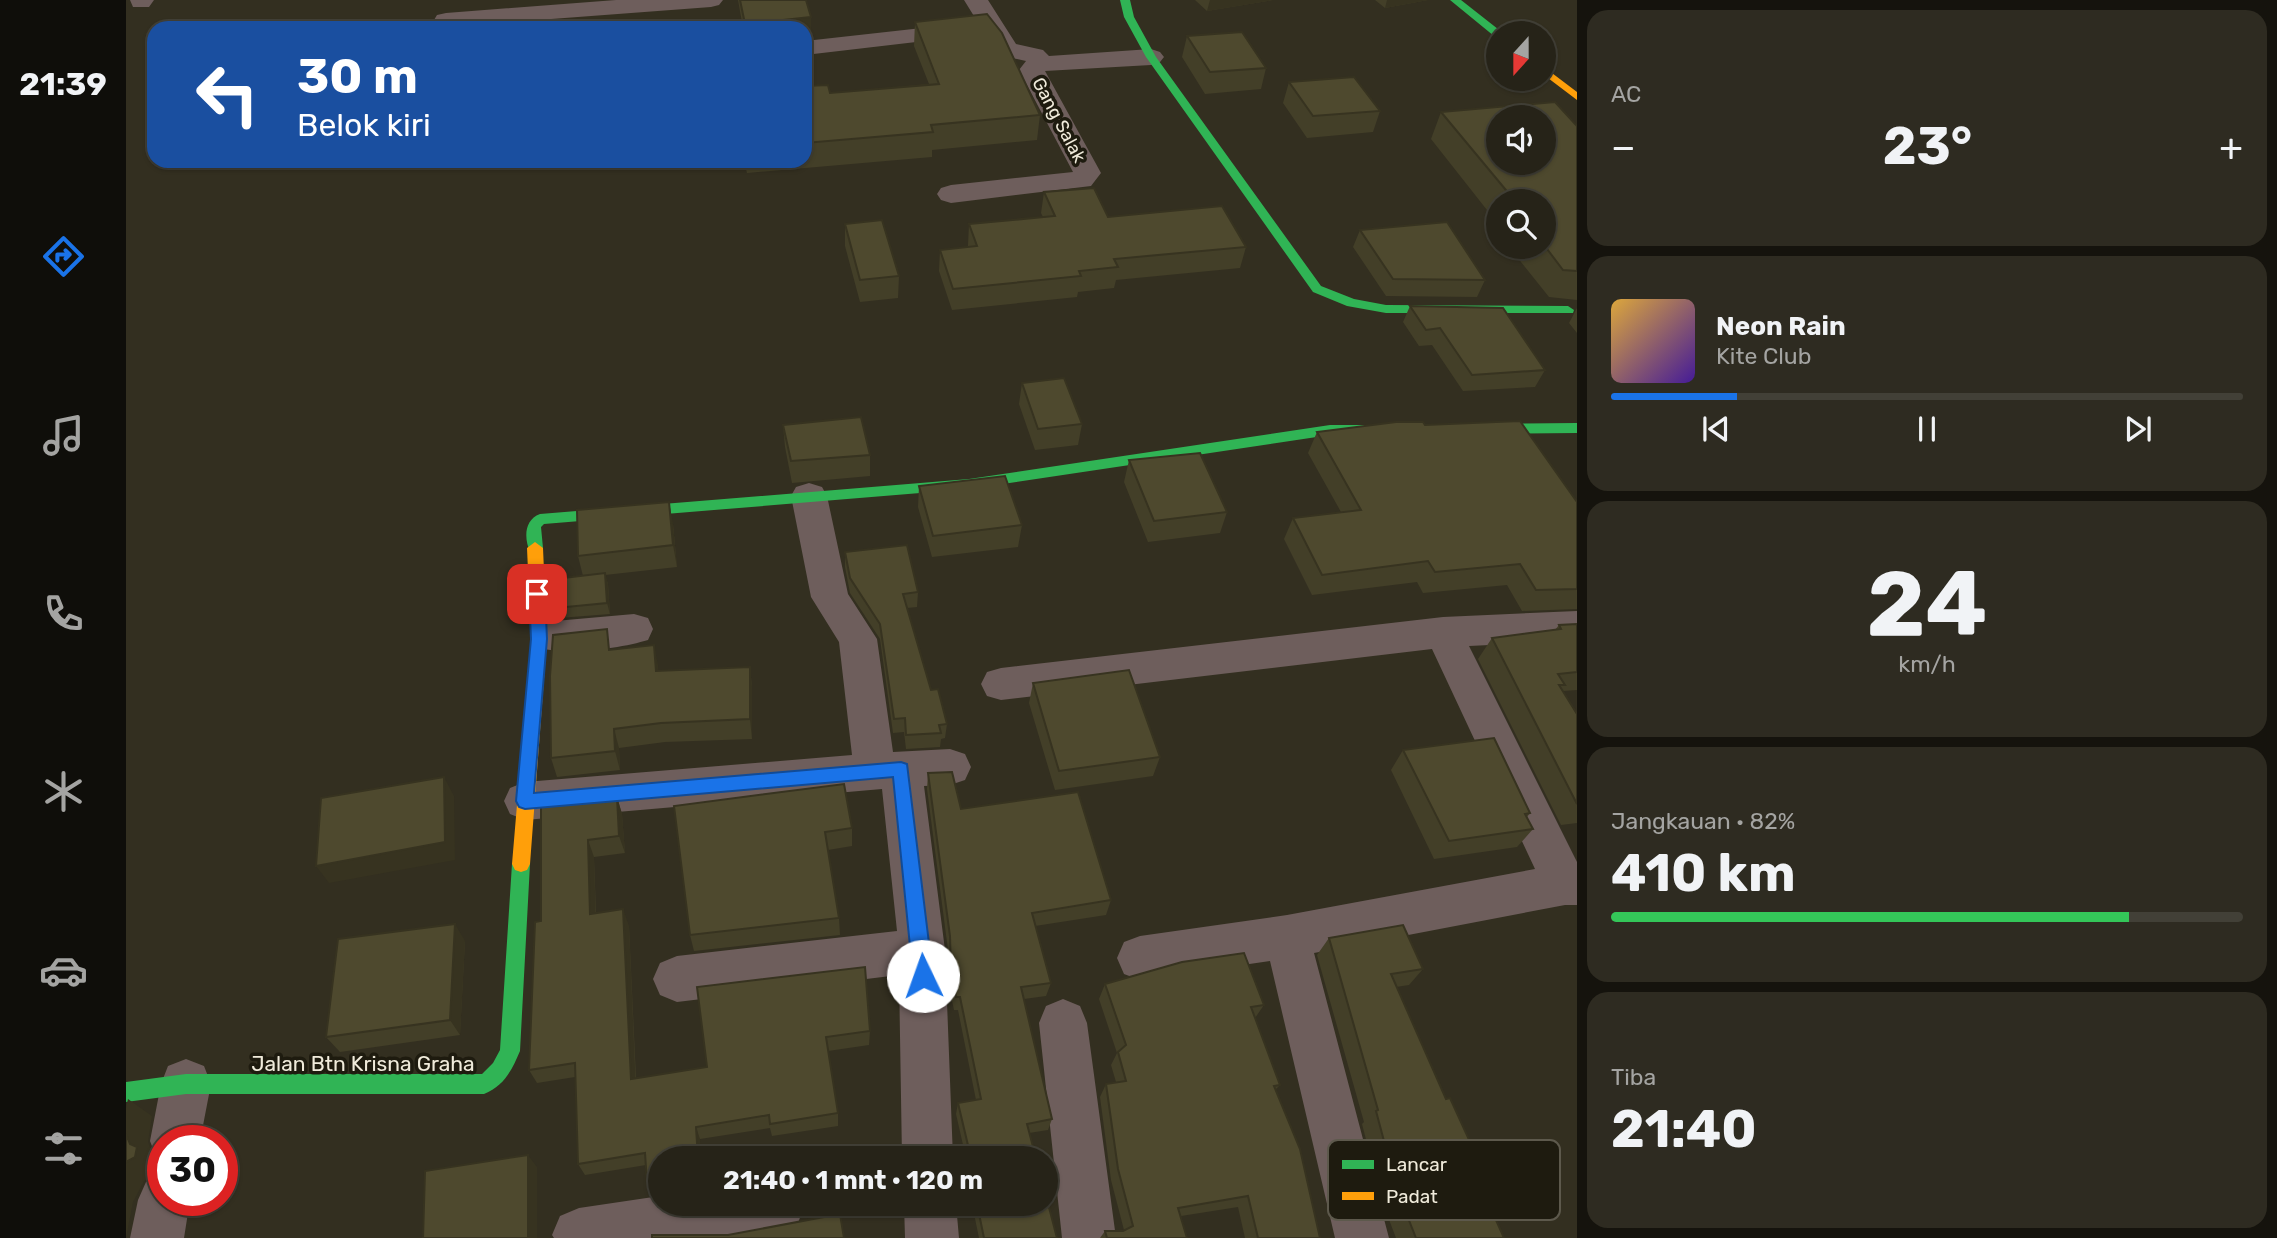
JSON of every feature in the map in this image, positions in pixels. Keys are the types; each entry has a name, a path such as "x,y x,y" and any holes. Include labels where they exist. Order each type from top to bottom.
{"street":[{"path":"446,20 712,0"},
{"path":"976,0 1007,50 1034,55 1042,64"},
{"path":"1125,0 1129,17 1151,57 1317,289 1354,305 1391,309 1568,310"},
{"path":"1455,0 1486,25"},
{"path":"812,47 994,27"},
{"name":"Gang Salak","path":"951,194 1074,181 1084,177 1087,173 1032,69 1042,64 1151,57"},
{"path":"1556,80 1577,97"},
{"path":"1454,429 1577,428"},
{"path":"928,1146 922,950 888,770 858,639 830,597 809,496 969,484 1330,430 1385,430"},
{"name":"Jalan Btn Krisna Graha","path":"126,1091 186,1084 491,1082 500,1073 510,1051 525,801 539,639 534,526 540,519 809,496"},
{"path":"1001,684 1443,632 1577,625"},
{"path":"539,639 634,629"},
{"path":"1140,957 1287,937 1571,884 1443,632"},
{"path":"525,801 950,767"},
{"path":"1287,937 1338,1140"},
{"path":"677,979 922,950"},
{"path":"1063,1023 1089,1238"},
{"path":"178,1125 186,1084"},
{"path":"157,1238 161,1216"},
{"path":"579,1235 702,1216"},
{"path":"931,1216 932,1238"},
{"path":"1358,1220 1362,1238"}],"building":[{"path":"740,0 806,0 811,17 773,21 744,21"},
{"path":"987,14 1002,33 1040,115 931,125 933,132 812,142 812,86 828,85 830,93 939,84 915,22"},
{"path":"1242,32 1266,68 1210,72 1187,36"},
{"path":"1354,77 1380,111 1313,116 1289,82"},
{"path":"1555,102 1577,126 1577,271 1563,270 1555,259 1556,189 1505,189 1493,175 1556,175 1556,105 1521,105"},
{"path":"1486,108 1486,166 1441,112"},
{"path":"1094,188 1108,217 1222,206 1246,247 1114,259 1118,267 1079,271 1081,276 953,289 940,250 977,246 969,224 1055,216 1044,192"},
{"path":"882,220 899,276 860,280 845,224"},
{"path":"1447,222 1485,280 1393,279 1360,230"},
{"path":"1410,306 1503,308 1545,370 1472,375 1440,328 1426,330"},
{"path":"1064,378 1082,424 1038,429 1022,383"},
{"path":"861,417 870,455 791,461 783,425"},
{"path":"1520,421 1577,502 1577,589 1536,590 1520,564 1435,572 1428,561 1322,575 1293,518 1361,510 1317,432 1396,422 1423,422 1425,425"},
{"path":"1200,453 1227,512 1154,521 1129,460"},
{"path":"1005,476 1022,525 933,536 919,486"},
{"path":"669,502 673,545 578,556 577,510"},
{"path":"907,545 918,592 903,594 931,690 938,689 947,724 939,725 941,733 906,735 905,718 894,719 880,624 850,578 845,552"},
{"path":"605,573 607,603 556,608 555,579"},
{"path":"1577,624 1577,672 1558,674 1565,685 1559,685 1577,714 1577,804 1492,638 1561,629 1559,625"},
{"path":"607,629 609,650 654,645 656,671 750,667 750,719 661,723 614,729 615,751 551,758 550,676 553,635"},
{"path":"1129,670 1160,757 1059,771 1033,683"},
{"path":"1494,738 1530,813 1525,814 1533,829 1449,841 1403,750"},
{"path":"952,772 961,809 1078,792 1111,900 1032,913 1051,983 1021,987 1052,1119 1027,1124 1033,1146 968,1146 958,1103 981,1099 960,997 956,997 951,974 950,936 928,773"},
{"path":"444,777 445,842 316,866 321,798"},
{"path":"844,784 852,828 825,832 839,918 690,935 674,806"},
{"path":"617,797 619,836 588,840 590,914 623,909 631,1079 707,1067 697,987 865,967 870,1031 826,1037 838,1113 770,1124 769,1115 696,1127 697,1146 648,1146 648,1183 645,1153 578,1164 575,1063 529,1070 535,922 541,921 541,803"},
{"path":"455,924 450,1020 326,1037 338,939"},
{"path":"1403,925 1423,969 1391,974 1446,1099 1450,1098 1469,1140 1384,1140 1376,1111 1378,1110 1329,938"},
{"path":"1244,953 1264,1005 1251,1007 1280,1085 1274,1086 1300,1149 1320,1238 1258,1238 1248,1196 1178,1208 1187,1238 1107,1238 1105,1231 1123,1231 1133,1226 1118,1169 1106,1084 1126,1081 1118,1052 1126,1045 1105,984 1182,962"},
{"path":"126,1134 130,1144 137,1147 135,1157 126,1162"},
{"path":"528,1155 528,1238 423,1238 425,1171"},
{"path":"840,1216 844,1238 652,1238 652,1235 728,1235"},
{"path":"979,1216 1051,1216 1057,1238 984,1238"},
{"path":"1409,1220 1496,1220 1504,1238 1416,1238"}],"traffic: fast":[{"path":"1125,0 1129,17 1151,57 1317,289 1351,303 1386,309 1568,310"},
{"path":"1455,0 1486,25"},
{"path":"1474,429 1577,428"},
{"path":"535,548 534,526 540,519 969,484 1330,430 1368,430"},
{"path":"126,1092 186,1084 484,1084 497,1074 510,1051 521,864"}],"traffic: slow":[{"path":"1556,80 1577,97"},
{"path":"521,864 539,639 535,548"}],"route":[{"path":"537,594 539,639 525,801 901,769 923,976"}]}
